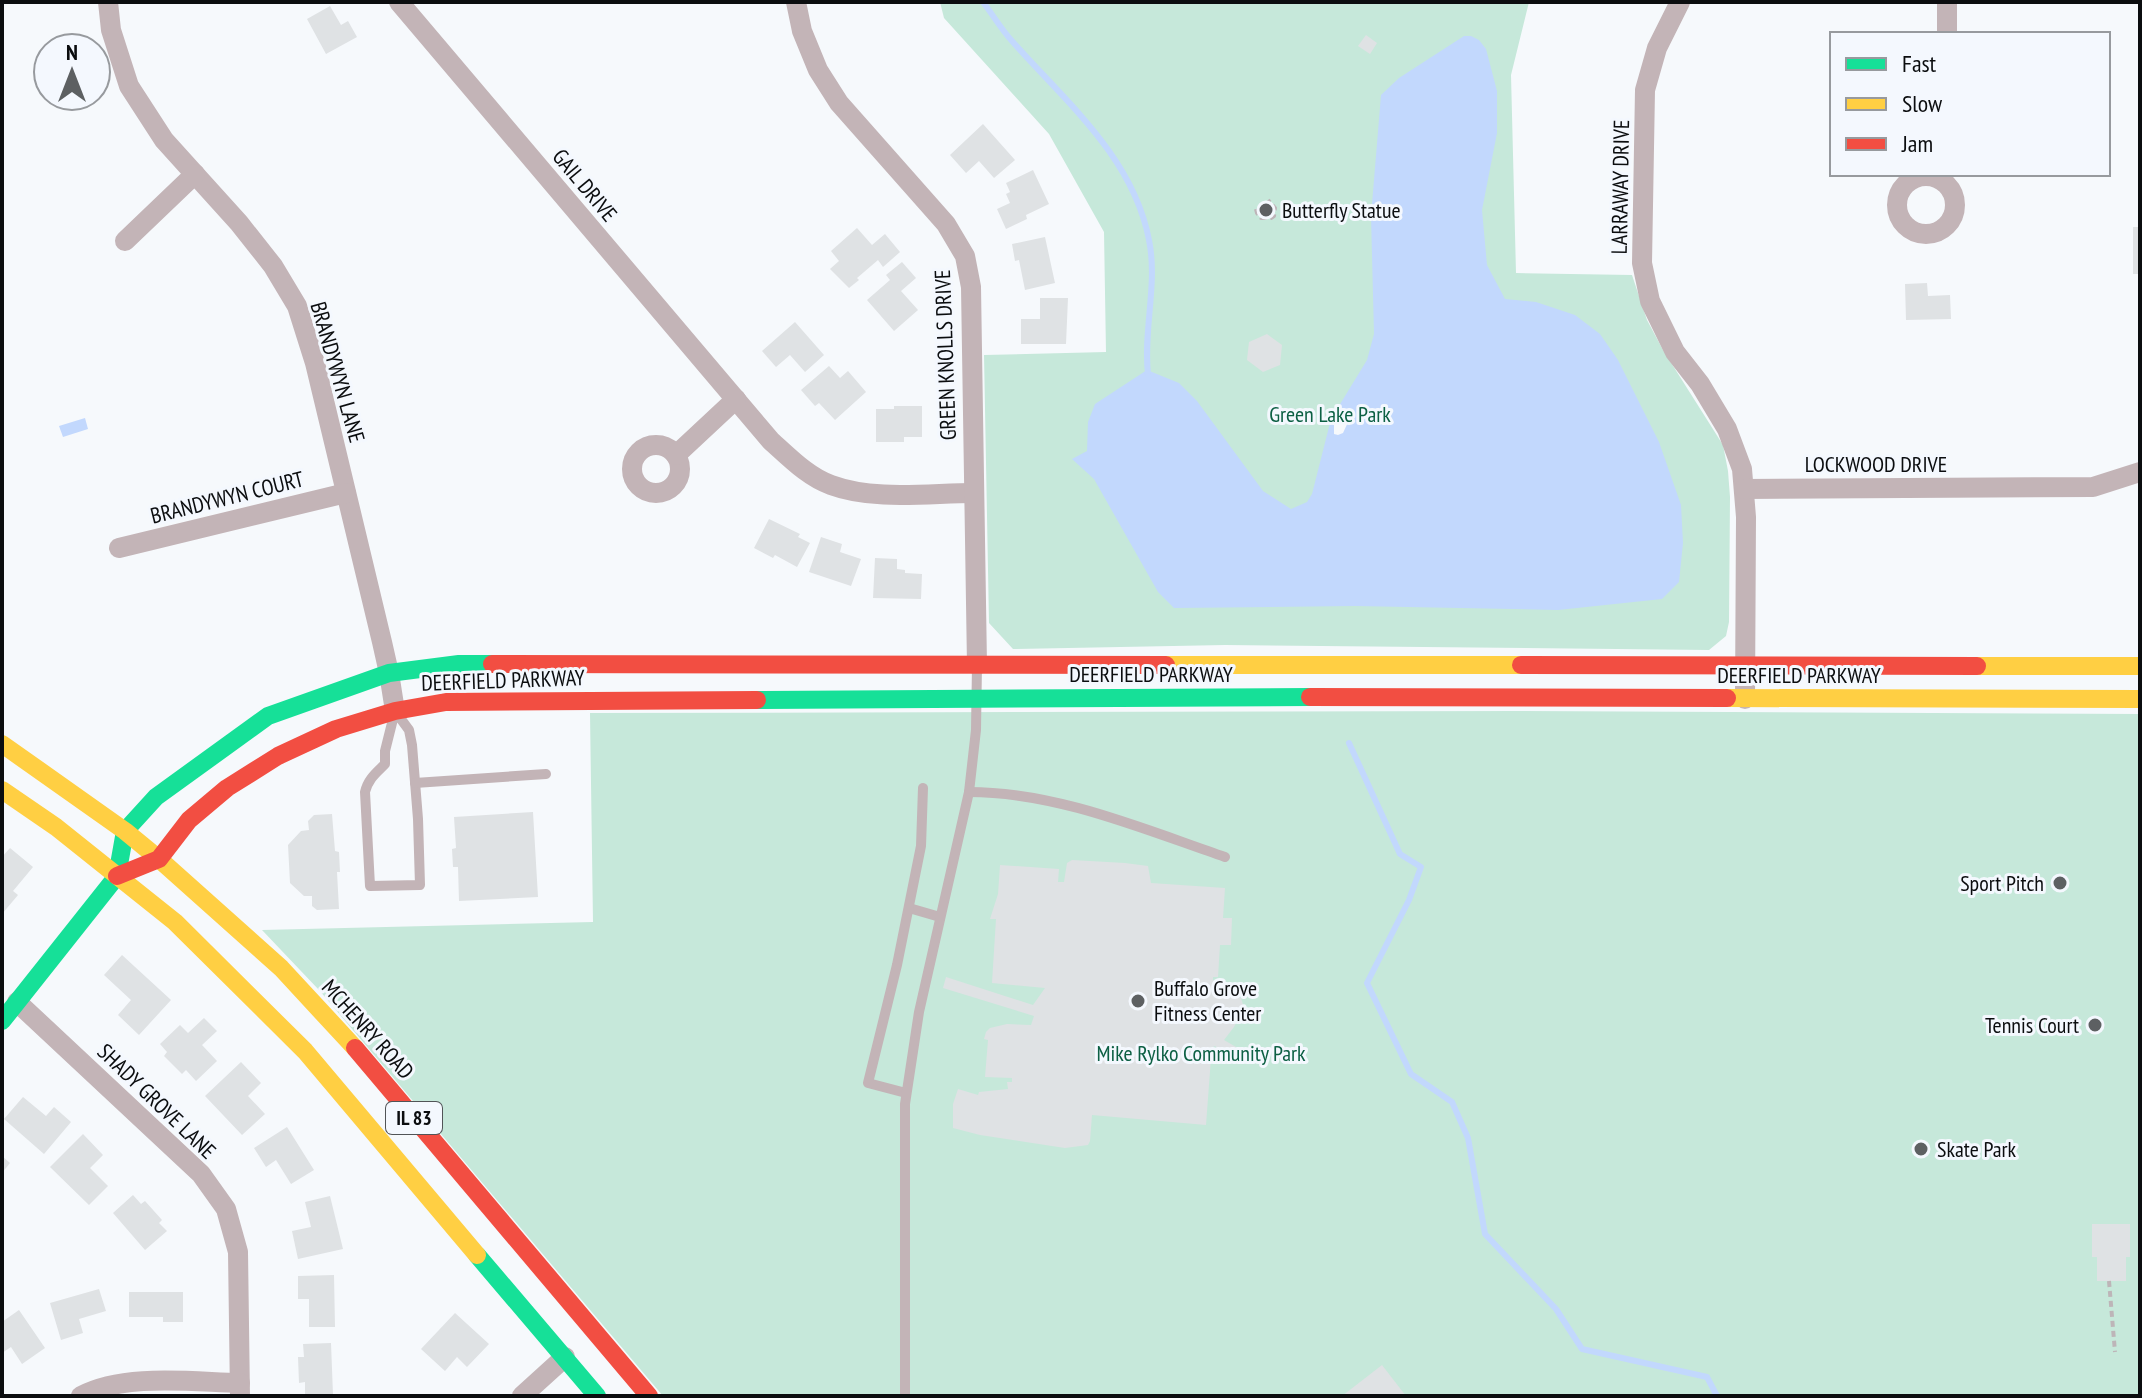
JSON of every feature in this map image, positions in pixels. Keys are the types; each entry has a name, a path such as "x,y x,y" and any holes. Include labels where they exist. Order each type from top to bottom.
{"main road":[{"name":"DEERFIELD PARKWAY","path":"125,831 156,797 268,716 389,673 459,664 2140,666"},
{"name":"DEERFIELD PARKWAY","path":"159,859 189,820 227,788 278,756 336,729 395,711 446,702 1248,697 2140,699"},
{"name":"MCHENRY ROAD","path":"2,744 125,831 281,968 351,1044 649,1396"},
{"name":"IL 83","path":"2,790 56,827 175,922 305,1051 597,1396"},
{"path":"2,1021 117,876 125,831"},
{"path":"117,876 159,859"}],"street":[{"name":"BRANDYWYN LANE","path":"108,2 111,30 129,86 164,140 239,223 273,266 297,306 315,363 389,673 395,711"},
{"name":"GAIL DRIVE","path":"399,2 771,441 802,468 829,484 866,494 974,493"},
{"name":"GREEN KNOLLS DRIVE","path":"796,2 802,31 818,70 839,103 946,224 965,256 971,287 977,665"},
{"name":"LARRAWAY DRIVE","path":"1680,2 1657,48 1645,90 1642,263 1650,301 1675,352 1700,384 1727,429 1742,469 1744,489"},
{"path":"1947,2 1947,32"},
{"path":"125,241 195,174"},
{"path":"676,455 736,399"},
{"name":"LOCKWOOD DRIVE","path":"1744,489 2093,487 2140,472"},
{"path":"1744,489 1745,699"},
{"name":"BRANDYWYN COURT","path":"119,548 346,493"},
{"name":"SHADY GROVE LANE","path":"17,1002 201,1174 226,1209 238,1252 240,1390"},
{"path":"522,1396 565,1357"},
{"path":"81,1396 90,1391 141,1380 240,1390"}],"lane":[{"path":"905,1396 906,1093 919,1012 969,792 976,730 977,665"},
{"path":"395,711 409,730 420,885 370,886 365,792 372,776 385,764 385,751 395,711"},
{"path":"415,783 546,774"},
{"path":"906,1093 868,1083 921,846 923,788"},
{"path":"969,792 1021,796 1095,813 1225,857"},
{"path":"909,908 940,917"}],"path":[{"path":"1256,209 1261,218 1274,216 1275,208 1268,200"},
{"path":"2109,1281 2115,1352"}],"green space":[{"name":"Green Lake Park","path":"940,2 1529,2 1511,75 1516,273 1632,275 1647,320 1663,350 1723,445 1730,497 1729,622 1726,636 1709,650 1225,645 1013,649 989,623 984,355 1106,352 1104,232 1049,134 944,18"},
{"name":"Mike Rylko Community Park","path":"1520,711 2140,714 2140,1396 663,1396 319,990 262,930 593,922 590,713"}],"water":[{"path":"1464,36 1479,40 1486,49 1497,91 1497,133 1482,210 1487,265 1505,299 1536,302 1575,315 1600,334 1618,360 1659,442 1681,505 1683,543 1679,582 1662,599 1558,610 1355,606 1174,608 1158,592 1094,479 1072,459 1087,451 1088,422 1095,404 1147,370 1179,383 1197,401 1263,491 1291,509 1307,502 1312,494 1331,419 1367,360 1374,334 1371,216 1381,95 1399,78"},
{"path":"85,418 88,429 63,437 59,426"}],"pier":[{"path":"1343,414 1349,420 1343,433 1334,434 1334,425 1326,421 1328,415 1337,418"}],"building":[{"path":"330,6 341,25 348,21 357,37 326,54 307,19"},
{"path":"1366,35 1377,43 1370,54 1358,46"},
{"path":"983,124 1015,160 994,178 979,161 966,173 950,155"},
{"path":"1033,170 1049,204 1006,229 997,209 1010,203 1006,183"},
{"path":"2133,227 2140,227 2140,274 2133,274"},
{"path":"857,228 872,245 885,234 900,252 883,267 878,260 849,288 830,269 839,261 831,251"},
{"path":"1045,237 1055,283 1025,290 1012,244"},
{"path":"902,262 916,278 901,291 918,310 894,331 867,300 890,280 886,275"},
{"path":"1927,283 1928,296 1950,295 1951,319 1906,320 1905,284"},
{"path":"1040,298 1068,298 1066,344 1021,344 1021,319 1040,319"},
{"path":"795,322 824,355 805,372 790,355 776,367 762,351"},
{"path":"1267,334 1282,345 1280,365 1263,372 1247,360 1249,342"},
{"path":"829,366 840,378 848,371 866,392 835,420 819,403 815,406 801,390"},
{"path":"894,406 922,406 922,437 904,437 904,442 876,442 876,409 894,409"},
{"path":"769,519 800,534 798,537 810,543 797,567 754,548"},
{"path":"821,537 842,544 840,552 861,559 851,586 809,572"},
{"path":"875,558 897,559 897,569 922,574 921,599 873,598"},
{"path":"533,812 538,897 459,901 458,867 453,867 452,849 456,848 454,817"},
{"path":"332,814 335,851 339,852 339,909 317,910 312,906 312,896 304,896 290,883 288,845 301,831 309,830 308,821 314,815"},
{"path":"10,848 33,867 13,891 18,895 2,914 2,857"},
{"name":"Buffalo Grove Fitness Center","path":"1072,860 1148,866 1151,883 1225,888 1223,918 1232,918 1231,945 1220,945 1218,977 1213,977 1213,980 1241,998 1244,1008 1224,1040 1236,1047 1232,1057 1215,1046 1207,1050 1206,1058 1211,1058 1206,1125 1092,1115 1088,1145 1065,1148 953,1128 953,1104 958,1089 978,1095 979,1092 1008,1089 1007,1082 1012,1082 1012,1078 985,1077 986,1032 1007,1024 1031,1025 1034,1016 943,988 946,977 1033,1005 1045,988 992,983 996,919 990,919 998,894 1000,865 1059,869 1058,882 1064,882 1067,863"},
{"path":"122,955 171,1000 139,1035 118,1015 131,1000 104,975"},
{"path":"204,1018 217,1031 202,1045 217,1061 196,1081 186,1070 182,1074 164,1056 167,1052 160,1044 180,1025 188,1033"},
{"path":"241,1062 261,1083 248,1096 265,1114 242,1135 205,1096"},
{"path":"23,1097 46,1116 54,1107 71,1122 44,1154 4,1119"},
{"path":"287,1127 314,1170 291,1184 276,1160 266,1167 254,1148"},
{"path":"83,1134 103,1155 90,1168 108,1186 89,1205 50,1167"},
{"path":"2,1156 10,1163 2,1173"},
{"path":"133,1195 141,1204 145,1201 162,1220 159,1223 167,1231 145,1250 113,1213"},
{"path":"330,1196 343,1249 298,1259 292,1231 311,1227 305,1202"},
{"path":"2092,1224 2130,1224 2126,1281 2097,1281 2097,1257 2092,1257"},
{"path":"334,1275 335,1327 309,1327 309,1299 298,1299 298,1276"},
{"path":"99,1289 106,1311 79,1319 83,1333 61,1340 50,1303"},
{"path":"129,1292 183,1292 183,1322 163,1322 163,1317 129,1317"},
{"path":"19,1310 45,1348 22,1364 11,1347 2,1353 2,1322"},
{"path":"455,1313 489,1344 467,1367 457,1357 445,1371 421,1349"},
{"path":"331,1343 333,1395 305,1396 305,1382 299,1383 298,1357 304,1357 303,1344"},
{"path":"1382,1365 1406,1396 1342,1396"}],"waterway":[{"path":"983,2 1008,36 1095,132 1128,182 1141,210 1149,240 1152,273 1148,374"},
{"path":"1349,743 1400,854 1421,867 1409,900 1367,983 1411,1074 1452,1102 1468,1138 1485,1234 1556,1309 1582,1349 1707,1377 1717,1396"}],"traffic: fast":[{"path":"2,1021 117,876 125,831 156,797 268,716 389,673 459,664 492,664"},
{"path":"757,700 1310,697"},
{"path":"477,1255 597,1396"}],"traffic: slow":[{"path":"1166,665 1521,665"},
{"path":"1977,666 2140,666"},
{"path":"1727,698 2140,699"},
{"path":"2,744 125,831 159,859 281,968 355,1048"},
{"path":"2,790 56,827 175,922 305,1051 477,1255"}],"traffic: jam":[{"path":"492,664 1166,665"},
{"path":"1521,665 1977,666"},
{"path":"1310,697 1727,698"},
{"path":"117,876 159,859 189,820 227,788 278,756 336,729 395,711 446,702 757,700"},
{"path":"355,1048 649,1396"}],"place":[{"name":"Butterfly Statue","path":"1266,210"},
{"name":"Sport Pitch","path":"2060,883"},
{"name":"Buffalo Grove Fitness Center","path":"1138,1001"},
{"name":"Tennis Court","path":"2095,1025"},
{"name":"Skate Park","path":"1921,1149"}]}
